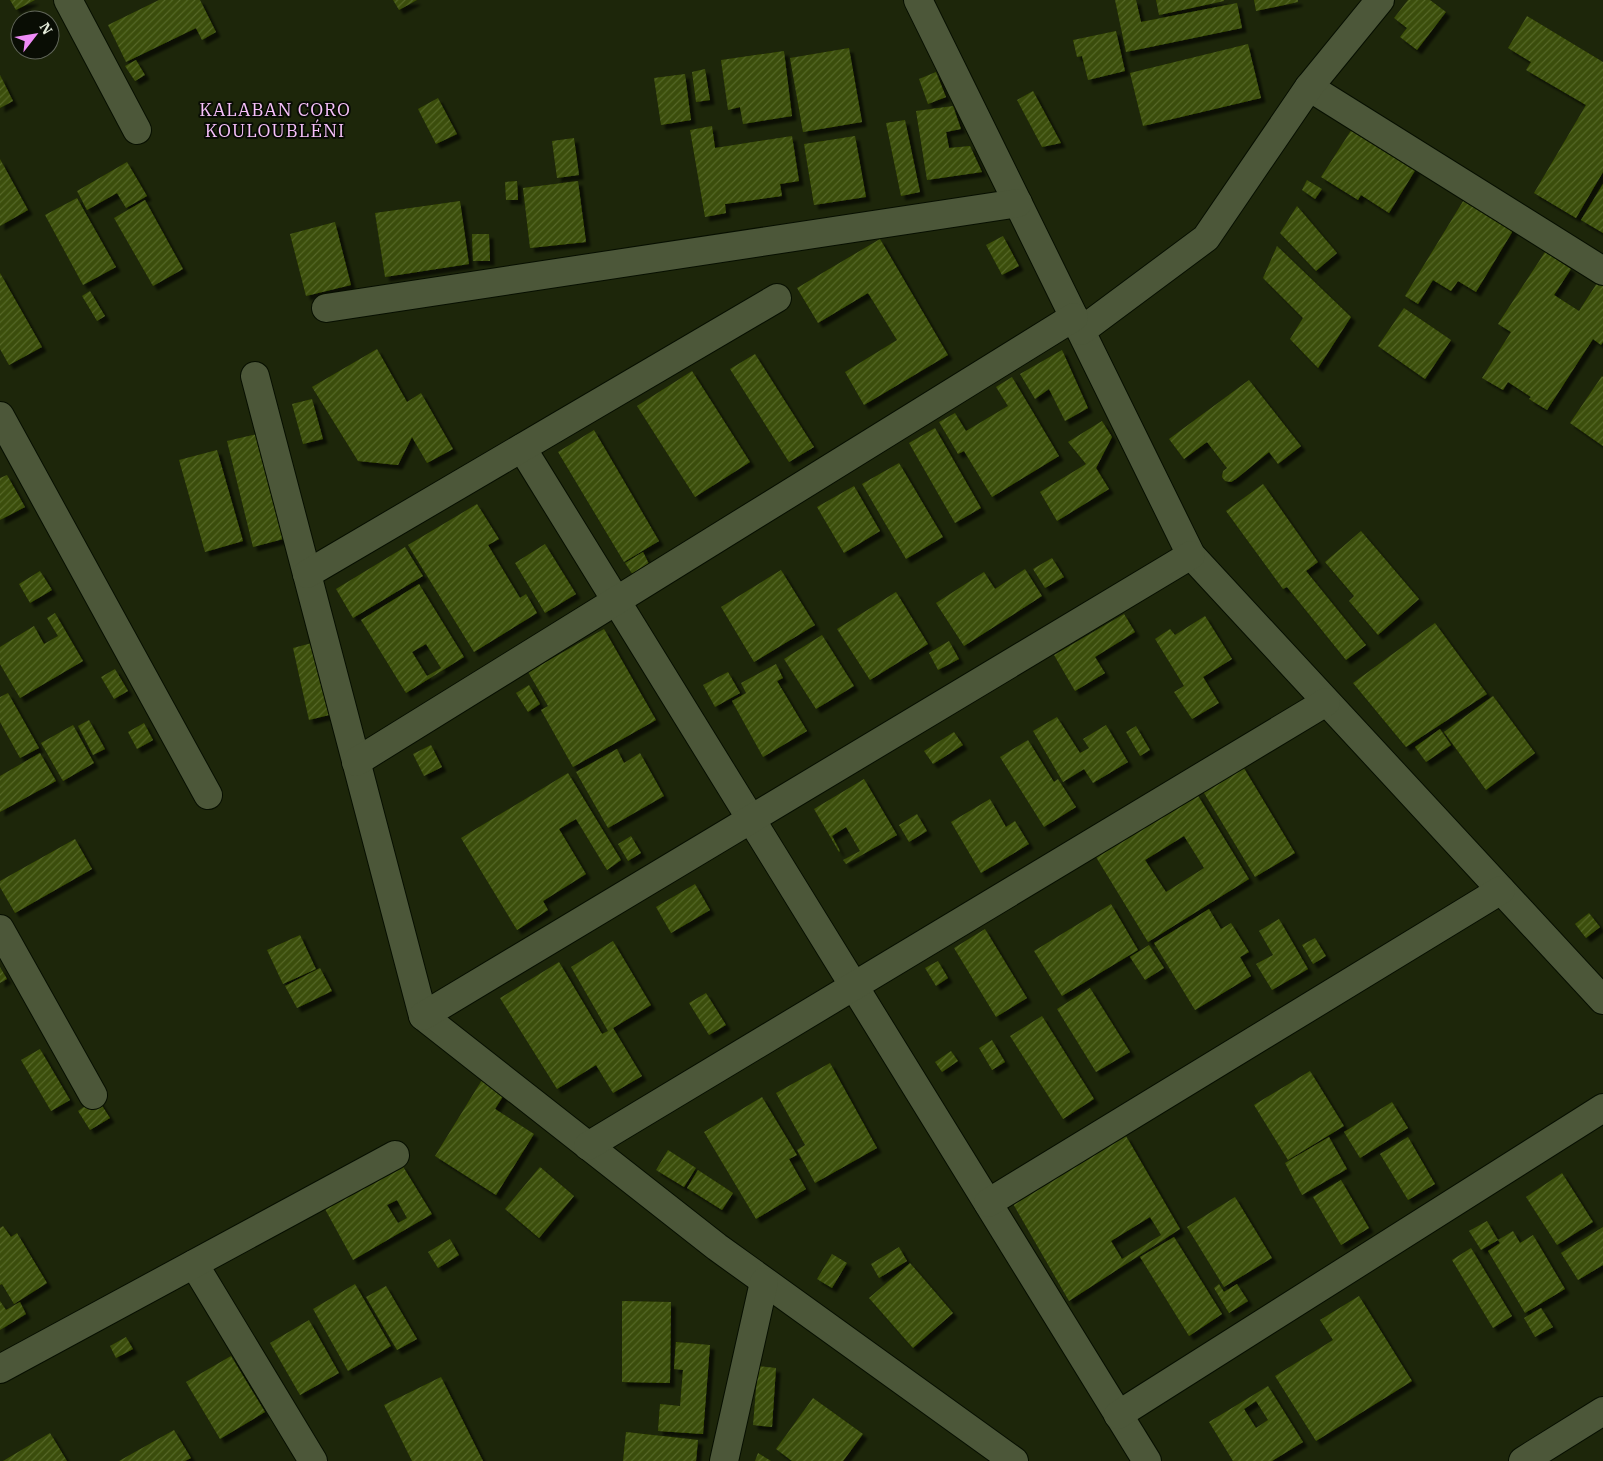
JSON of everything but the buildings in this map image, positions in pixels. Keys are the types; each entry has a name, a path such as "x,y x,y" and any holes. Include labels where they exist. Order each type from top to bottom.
{"street":[{"path":"68,0 137,130"},
{"path":"918,0 1191,555 1603,1000"},
{"path":"356,762 616,600 1077,324 1206,238 1309,86 1380,0"},
{"path":"1309,86 1603,271"},
{"path":"326,308 1018,203"},
{"path":"307,574 777,298"},
{"path":"255,376 422,1016 716,1247 1014,1461"},
{"path":"4,432 208,795"},
{"path":"522,448 1147,1461"},
{"path":"422,1016 1191,555"},
{"path":"588,1146 1326,702"},
{"path":"988,1203 1501,890"},
{"path":"0,929 93,1096"},
{"path":"1118,1415 1603,1108"},
{"path":"0,1369 395,1155"},
{"path":"194,1264 313,1461"},
{"path":"724,1461 764,1282"},
{"path":"1523,1461 1603,1411"}],"district":[{"name":"KALABAN CORO KOULOUBLÉNI","path":"275,120"}]}
